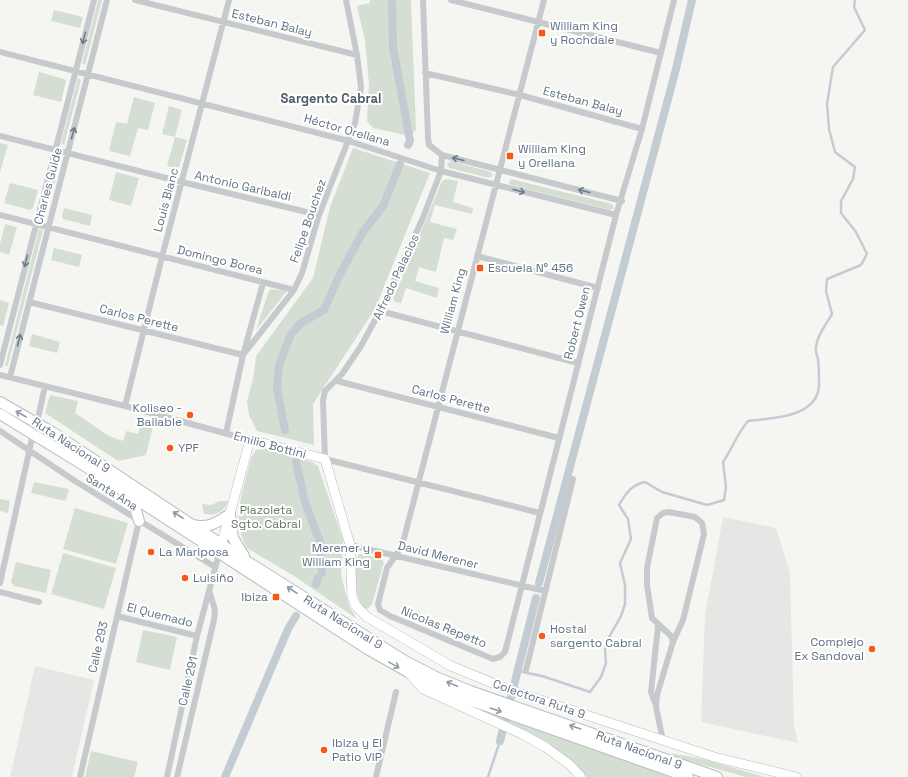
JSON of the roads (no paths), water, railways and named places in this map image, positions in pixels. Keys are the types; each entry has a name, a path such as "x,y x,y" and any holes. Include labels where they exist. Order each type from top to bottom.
{"main road":[{"name":"Ruta Nacional 9","path":"0,402 37,423 192,524 220,549 248,562 399,657 438,678 479,694 717,777"},
{"name":"Ruta Nacional 9","path":"0,414 128,495 220,549 368,650 408,672 487,707 688,777"},
{"path":"128,495 134,503 139,521"},
{"path":"192,524 200,527 210,526 230,514 233,538 248,562"}],"street":[{"name":"Charles Guide","path":"0,365 54,149 94,0"},
{"name":"Charles Guide","path":"10,378 107,0"},
{"name":"Esteban Balay","path":"134,0 357,55"},
{"name":"Louis Blanc","path":"126,406 162,257 229,0"},
{"name":"Felipe Bouchez","path":"226,433 243,356 294,290 302,273 319,215 349,141 361,87 357,55 346,0"},
{"path":"423,0 429,145 442,155 622,201"},
{"path":"451,0 661,53"},
{"name":"William King","path":"378,604 387,568 394,555 402,546 437,406 544,0"},
{"name":"Robert Owen","path":"505,652 616,215 622,201 642,129 674,0"},
{"name":"Héctor Orellana","path":"0,52 203,102 349,141 441,171 616,215"},
{"name":"Esteban Balay","path":"425,72 520,95 642,129"},
{"name":"Antonio Garibaldi","path":"0,136 319,215"},
{"name":"Alfredo Palacios","path":"350,545 325,459 323,400 325,391 337,381 361,346 380,311 422,220 441,171 442,155"},
{"name":"Domingo Borea","path":"0,215 294,290"},
{"path":"477,256 598,288"},
{"path":"243,356 263,283"},
{"name":"Carlos Perette","path":"29,302 243,356"},
{"path":"380,311 578,363"},
{"name":"Emilio Bottini","path":"0,375 126,406 418,484 540,513"},
{"name":"Carlos Perette","path":"337,381 559,438"},
{"path":"37,423 44,386"},
{"name":"Santa Ana","path":"0,431 139,521 215,567"},
{"path":"0,582 33,434"},
{"path":"220,549 250,440"},
{"path":"526,670 573,479"},
{"path":"656,707 661,677 673,642 683,620 704,534 702,523 695,517 669,512 663,513 657,518 647,568 647,585 652,618 658,626 671,636 673,642"},
{"name":"Calle 293","path":"80,777 139,521"},
{"name":"David Merener","path":"350,545 545,591"},
{"name":"Colectora Ruta 9","path":"350,545 351,591 355,604 367,618 451,666 494,684 663,741 759,769 796,777"},
{"name":"Calle 291","path":"166,777 197,636 220,549"},
{"name":"Calle 291","path":"177,777 215,615 209,590"},
{"path":"0,592 38,602"},
{"name":"Nicolas Repetto","path":"378,604 380,610 390,616 493,659 500,657 505,652"},
{"name":"El Quemado","path":"117,616 197,636"},
{"path":"658,626 651,692 656,707 663,741"},
{"path":"408,672 422,689 522,734 547,748 570,765 581,777"},
{"path":"376,777 396,692"}],"waterway":[{"path":"392,0 393,47 410,141 408,145"},
{"path":"539,583 676,69 692,0"},
{"path":"518,671 542,676 590,692 601,677 606,663 605,650 608,639 621,616 625,604 625,585 620,563 631,539 628,519 619,505 627,493 632,487 645,482 662,492 707,505 724,500 726,487 723,462 748,421 781,417 803,410 812,403 817,395 819,383 816,350 817,343 820,334 832,314 826,291 827,279 861,265 867,254 856,232 841,213 841,201 853,179 855,167 835,152 829,129 827,104 833,67 865,30 854,7 855,0"},
{"path":"285,430 277,388 279,365 291,334 301,323 324,310 340,274 363,232 383,206 400,164"},
{"path":"296,462 305,502 320,542 322,572"},
{"path":"316,584 318,578"},
{"path":"500,741 536,598"},
{"path":"225,777 288,629 296,616"},
{"path":"488,777 500,741"}],"place":[{"name":"William King y Rochdale","path":"542,33"},
{"name":"William King y Orellana","path":"510,156"},
{"name":"Escuela N° 456","path":"480,268"},
{"name":"Koliseo - Bailable","path":"190,415"},
{"name":"YPF","path":"170,448"},
{"name":"La Mariposa","path":"151,552"},
{"name":"Merener y William King","path":"378,555"},
{"name":"Luisiño","path":"185,578"},
{"name":"Ibiza","path":"276,597"},
{"name":"Hostal sargento Cabral","path":"542,636"},
{"name":"Complejo Ex Sandoval","path":"872,649"},
{"name":"Ibiza y El Patio VIP","path":"324,750"}],"district":[{"name":"Sargento Cabral","path":"331,98"}],"park label":[{"name":"Plazoleta Sgto. Cabral","path":"266,517"}]}
